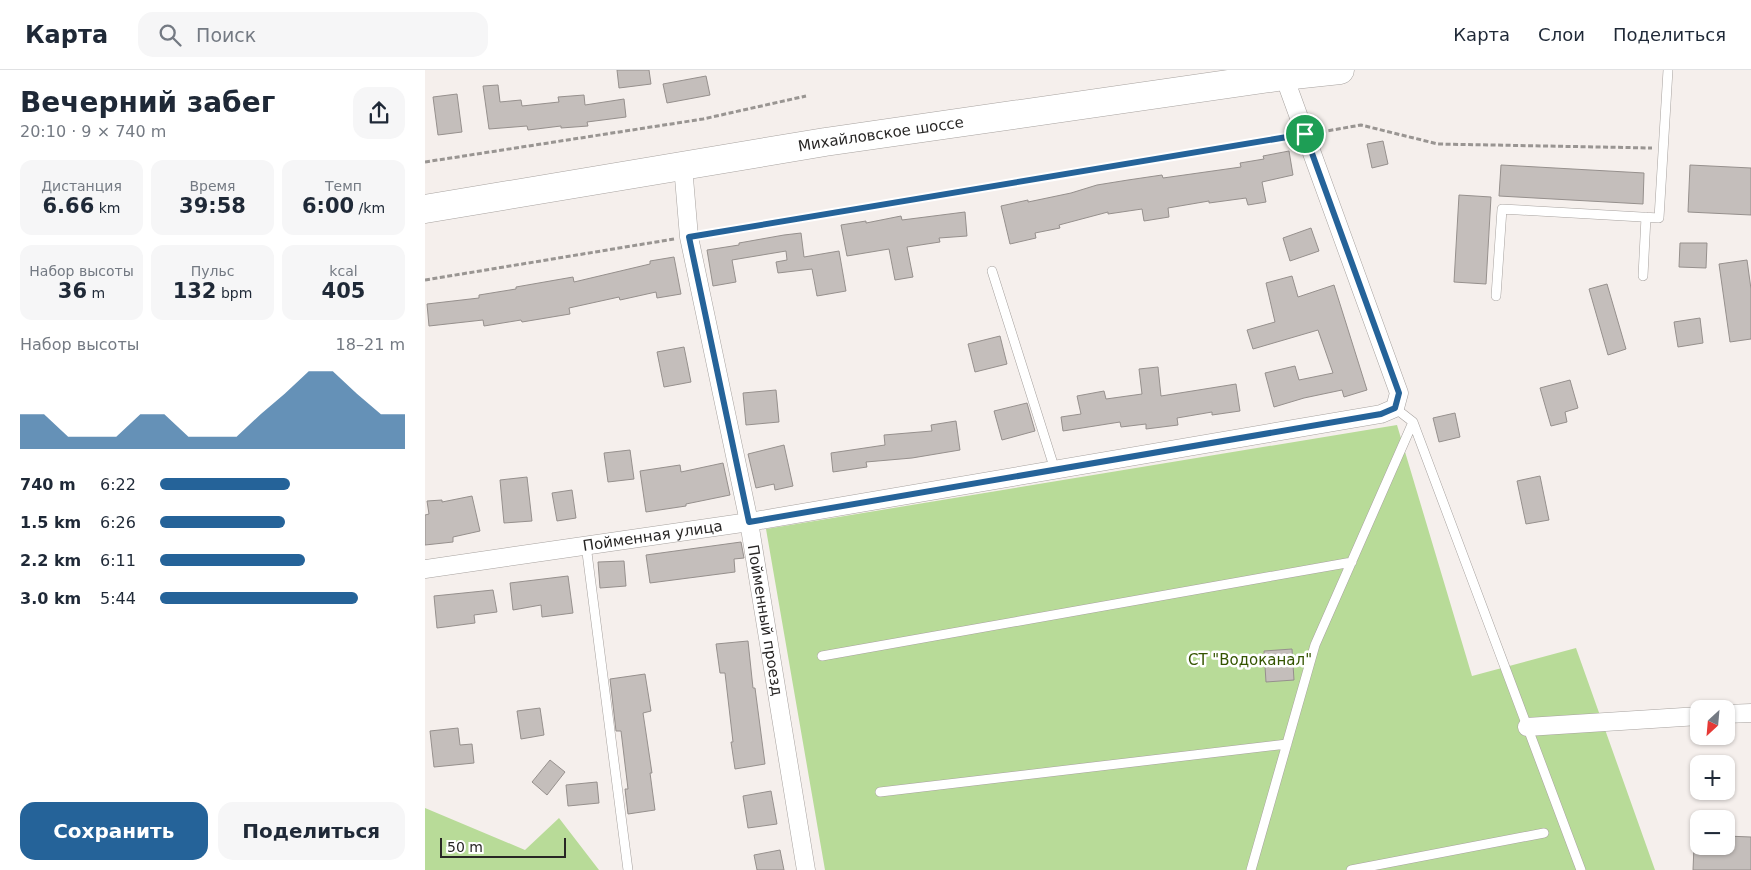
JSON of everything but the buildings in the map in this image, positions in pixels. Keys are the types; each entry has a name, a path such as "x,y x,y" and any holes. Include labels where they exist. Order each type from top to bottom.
{"main road":[{"name":"Михайловское шоссе","path":"425,209 825,142 1284,76 1341,70"}],"street":[{"path":"1284,76 1397,400"},
{"name":"Пойменный проезд","path":"683,166 689,237 749,522 806,870"},
{"name":"Пойменная улица","path":"425,569 749,522 1381,414 1397,400"},
{"path":"1735,714 1751,713"},
{"path":"1527,727 1690,717"}],"lane":[{"path":"1496,296 1501,209 1659,218 1669,70"},
{"path":"1643,276 1646,217"},
{"path":"992,271 1055,470"},
{"path":"1397,400 1413,422 1581,870"},
{"path":"1251,870 1315,645 1413,422"},
{"path":"586,545 628,870"},
{"path":"822,656 1352,562"},
{"path":"880,792 1287,744"},
{"path":"1351,870 1544,833"}],"path":[{"path":"425,162 703,119 806,96"},
{"path":"425,280 1361,125 1438,144 1663,149"}],"green space":[{"name":"СТ \"Водоканал\"","path":"1397,425 1472,676 1576,648 1655,870 825,870 766,529"},
{"path":"425,808 525,850 559,818 599,870 425,870"}],"route":[{"path":"1305,134 1399,393 1395,408 1381,414 749,522 689,237 1305,134"}]}
